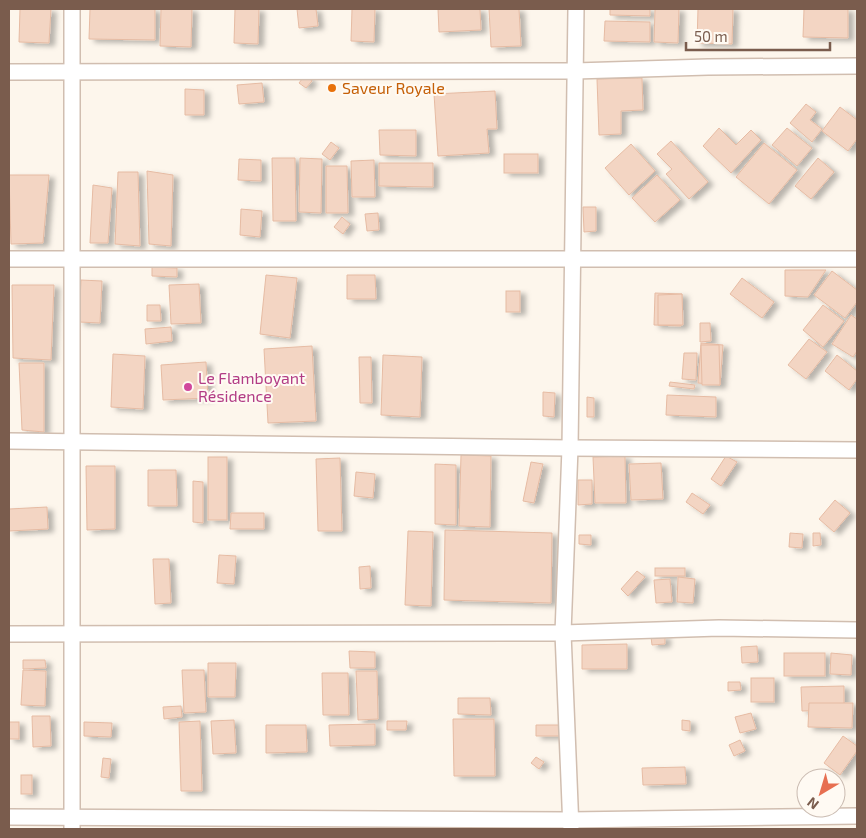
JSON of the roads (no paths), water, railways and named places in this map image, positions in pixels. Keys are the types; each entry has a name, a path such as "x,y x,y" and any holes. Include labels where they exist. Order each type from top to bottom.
{"street":[{"path":"72,9 72,823"},
{"path":"570,825 563,633 570,448 576,9"},
{"path":"9,72 575,70 857,66"},
{"path":"9,259 857,259"},
{"path":"9,441 857,450"},
{"path":"9,634 563,633 719,628 857,630"},
{"path":"9,817 72,823 570,825 857,816"}],"place":[{"name":"Saveur Royale","path":"332,88"},
{"name":"Le Flamboyant Résidence","path":"188,387"}]}
